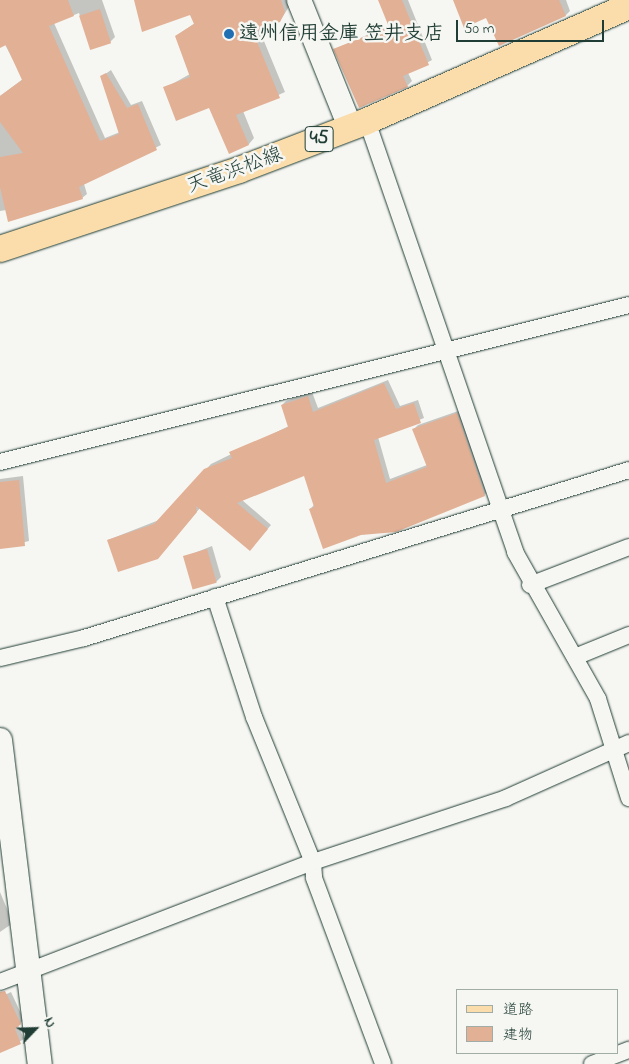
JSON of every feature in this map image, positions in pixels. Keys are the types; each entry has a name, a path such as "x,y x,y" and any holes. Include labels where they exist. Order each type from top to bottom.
{"main road":[{"name":"天竜浜松線","path":"0,249 239,170 359,124 629,6"}],"street":[{"path":"299,0 359,124 449,353 498,509 530,585 575,657 598,699 612,751 629,798"},
{"path":"0,462 449,353 629,305"},
{"path":"0,658 215,597 629,470"},
{"path":"530,585 629,547"},
{"path":"215,597 254,717 313,862 314,878 382,1064"},
{"path":"575,657 629,635"},
{"path":"0,740 40,1064"},
{"path":"0,982 28,969 313,862 506,798 629,743"},
{"path":"592,1064 618,1054"}],"building":[{"path":"0,0 68,0 74,16 49,26 100,141 119,134 100,76 106,73 127,108 138,104 157,150 79,187 83,199 8,222 0,187 0,157 23,153 0,122 0,96 22,80 6,45 0,48"},
{"path":"134,0 281,0 285,12 280,22 253,32 280,98 236,115 249,145 229,154 209,108 176,121 163,87 190,77 175,36 194,24 190,15 142,32"},
{"path":"378,0 402,0 429,65 403,76 408,87 359,108 333,49 389,27"},
{"path":"453,0 559,0 566,16 499,46 486,18 464,28"},
{"path":"100,9 111,43 90,50 79,16"},
{"path":"384,383 396,409 414,403 421,423 374,440 386,483 427,467 412,429 457,413 485,496 396,532 361,535 323,549 309,509 314,507 304,476 237,503 268,529 250,551 196,506 197,512 158,559 118,572 107,540 154,524 204,469 232,458 229,452 288,427 281,405 308,396 313,412"},
{"path":"19,480 25,546 0,549 0,482"},
{"path":"207,549 217,583 193,590 183,556"},
{"path":"5,991 21,1024 15,1029 21,1044 0,1053 0,992"}],"place":[{"name":"遠州信用金庫 笠井支店","path":"229,34"}]}
